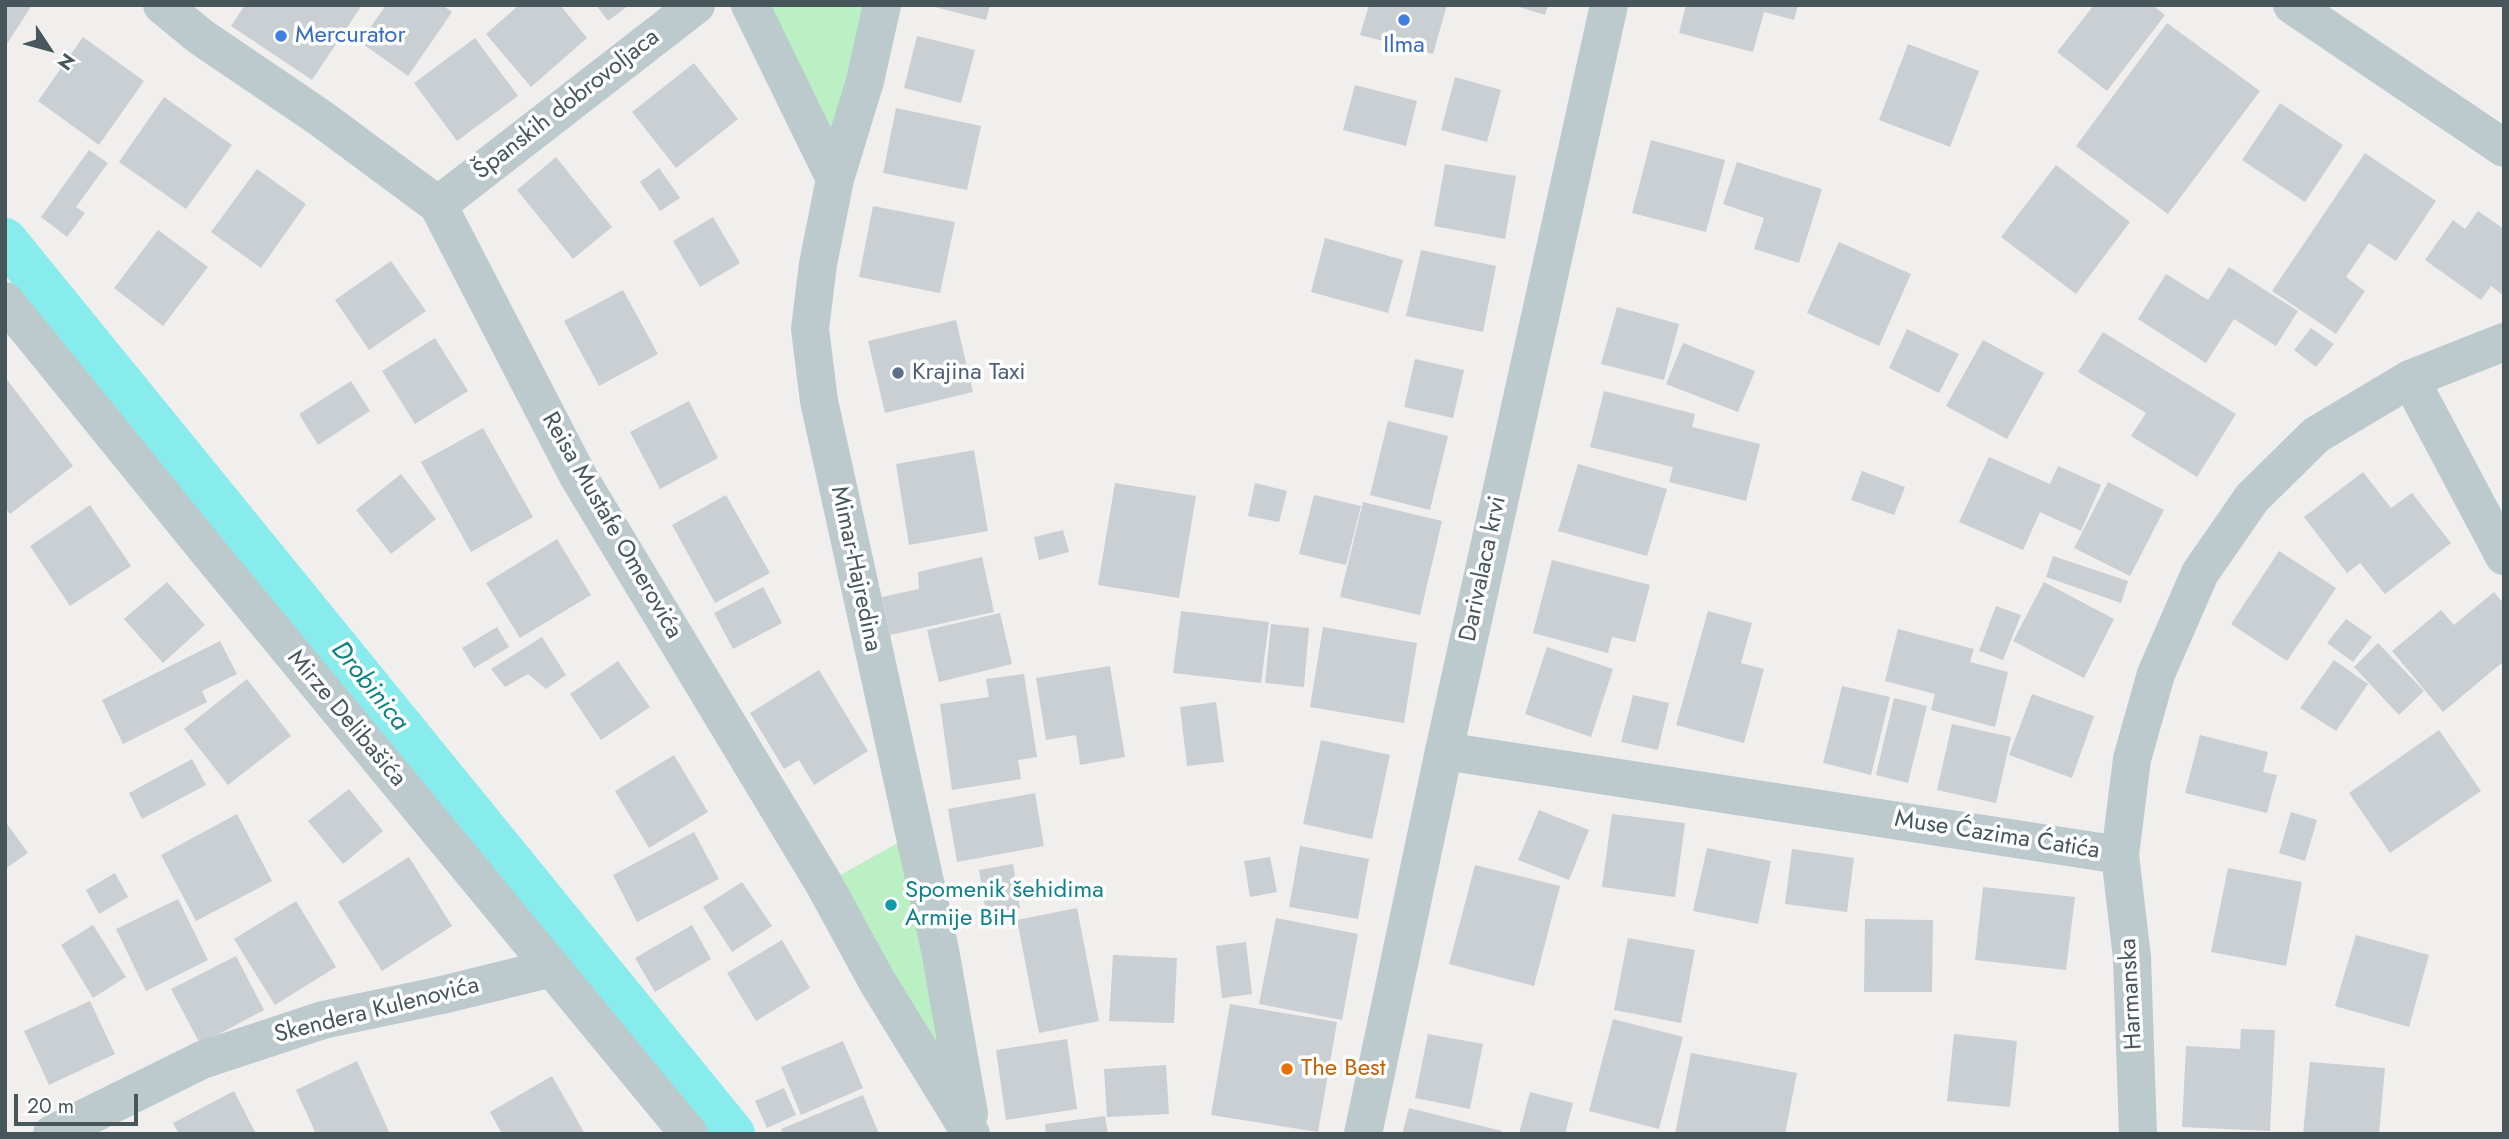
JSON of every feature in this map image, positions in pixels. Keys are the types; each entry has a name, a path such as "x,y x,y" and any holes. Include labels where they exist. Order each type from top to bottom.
{"street":[{"name":"Reisa Mustafe Omerovića","path":"162,5 201,37 319,117 438,205 578,476 824,884 878,983 972,1134"},
{"name":"Španskih dobrovoljaca","path":"438,205 696,5"},
{"path":"750,5 835,179"},
{"name":"Mimar-Hajredina","path":"882,5 865,81 835,179 818,264 810,329 816,377 858,585 940,950 972,1134"},
{"name":"Darivalaca krvi","path":"1363,1134 1444,751 1609,5"},
{"path":"2292,5 2504,148"},
{"name":"Mirze Delibašića","path":"5,301 215,561 689,1134"},
{"name":"Muse Ćazima Ćatića","path":"1444,751 2120,855 2133,760 2156,674 2200,573 2252,498 2316,435 2410,379 2504,342"},
{"path":"2410,379 2504,556"},
{"name":"Harmanska","path":"2120,855 2132,958 2138,1134"},
{"path":"878,983 901,989 918,985 940,950"},
{"name":"Skendera Kulenovića","path":"52,1134 202,1060 323,1020 552,968"}],"green space":[{"path":"750,5 882,5 835,179"},
{"path":"914,834 973,1134 824,884"}],"building":[{"path":"5,5 32,5 5,47"},
{"path":"245,5 362,5 312,80 231,26"},
{"path":"386,5 442,5 452,12 408,76 360,42"},
{"path":"519,5 560,5 587,38 531,87 486,34"},
{"path":"596,5 629,5 608,21"},
{"path":"927,5 990,5 986,20"},
{"name":"Ilma","path":"1369,5 1447,5 1433,54 1360,35"},
{"path":"1513,5 1548,5 1545,15"},
{"path":"1686,5 1798,5 1794,20 1764,12 1753,52 1679,33"},
{"path":"2094,5 2152,5 2165,15 2107,91 2057,52"},
{"path":"2167,23 2260,91 2168,214 2076,146"},
{"path":"917,36 975,50 961,103 904,88"},
{"path":"83,37 144,81 99,145 38,101"},
{"path":"475,38 518,96 457,141 414,83"},
{"path":"1908,44 1979,71 1950,147 1879,120"},
{"path":"694,63 738,119 676,168 632,112"},
{"path":"1455,77 1501,90 1487,142 1441,130"},
{"path":"1355,85 1417,101 1406,146 1343,130"},
{"path":"164,97 232,145 186,209 119,162"},
{"path":"2280,103 2343,145 2305,202 2242,160"},
{"path":"896,108 981,126 967,190 883,173"},
{"path":"1651,140 1725,160 1706,232 1632,213"},
{"path":"89,150 108,163 76,207 85,213 67,237 41,217"},
{"path":"2365,153 2436,201 2396,261 2369,243 2346,277 2365,291 2336,334 2272,291"},
{"path":"556,157 612,227 573,259 517,190"},
{"path":"1737,162 1822,189 1799,263 1754,249 1764,218 1723,204"},
{"path":"1445,164 1516,176 1505,239 1434,226"},
{"path":"2056,165 2130,222 2076,294 2001,237"},
{"path":"659,168 680,198 660,211 640,182"},
{"path":"257,169 306,204 261,268 211,232"},
{"path":"873,206 955,222 940,293 859,277"},
{"path":"2478,211 2504,229 2504,296 2491,286 2481,300 2425,260 2453,220 2465,229"},
{"path":"713,217 740,263 700,287 673,241"},
{"path":"158,230 208,267 163,326 114,288"},
{"path":"1325,238 1403,260 1388,313 1311,292"},
{"path":"1839,242 1911,274 1879,346 1807,313"},
{"path":"1421,250 1496,266 1483,332 1406,316"},
{"path":"391,261 426,311 369,350 335,300"},
{"path":"2229,267 2298,311 2276,346 2234,319 2206,363 2138,319 2166,274 2208,300"},
{"path":"623,290 658,354 599,386 564,321"},
{"path":"1617,307 1679,324 1664,380 1601,364"},
{"path":"956,320 973,392 885,413 868,341"},
{"path":"2311,328 2334,344 2316,367 2294,350"},
{"path":"1907,329 1959,354 1939,393 1889,368"},
{"path":"2103,332 2236,414 2197,477 2131,436 2146,413 2078,372"},
{"path":"435,338 468,391 415,424 382,371"},
{"path":"1983,340 2044,373 2007,439 1946,406"},
{"path":"1683,343 1755,371 1738,412 1666,384"},
{"path":"1415,359 1464,370 1453,418 1404,407"},
{"path":"5,377 73,466 10,514 5,508"},
{"path":"351,381 370,411 318,445 299,414"},
{"path":"1604,391 1695,414 1692,427 1760,444 1746,501 1669,482 1673,467 1590,447"},
{"path":"689,401 718,458 660,489 630,432"},
{"path":"1388,421 1448,436 1430,510 1370,495"},
{"path":"483,428 533,517 471,552 421,462"},
{"path":"974,450 988,531 909,545 896,464"},
{"path":"1989,457 2050,484 2058,466 2101,485 2081,531 2040,512 2023,550 1959,522"},
{"path":"1578,464 1667,489 1647,556 1558,531"},
{"path":"1862,471 1905,487 1894,515 1851,500"},
{"path":"2363,472 2391,508 2412,493 2451,543 2385,594 2360,563 2347,573 2304,517"},
{"path":"401,474 436,519 391,554 356,510"},
{"path":"2108,482 2164,510 2130,576 2074,548"},
{"path":"1115,483 1196,496 1179,598 1098,585"},
{"path":"1255,483 1287,491 1279,522 1248,516"},
{"path":"726,495 770,573 715,603 672,525"},
{"path":"1314,495 1361,506 1346,565 1299,554"},
{"path":"1363,502 1442,521 1420,615 1340,597"},
{"path":"90,505 131,566 70,606 30,546"},
{"path":"1063,530 1069,552 1039,560 1034,537"},
{"path":"557,539 591,595 520,638 486,583"},
{"path":"2279,551 2336,588 2287,661 2231,624"},
{"path":"2053,556 2128,581 2121,603 2046,577"},
{"path":"982,557 994,612 890,635 882,597 919,589 918,572"},
{"path":"1552,560 1650,585 1635,642 1612,637 1608,653 1533,633"},
{"path":"167,582 205,625 163,663 124,619"},
{"path":"2044,582 2114,619 2084,678 2013,641"},
{"path":"763,587 782,623 733,649 714,613"},
{"path":"2494,592 2504,604 2504,661 2443,712 2392,651 2441,610 2454,625"},
{"path":"1996,606 2021,615 2003,660 1979,651"},
{"path":"1181,611 1269,622 1261,683 1173,673"},
{"path":"1708,611 1752,623 1741,663 1764,669 1744,743 1676,725"},
{"path":"1000,613 1012,664 939,682 927,630"},
{"path":"2346,619 2372,637 2353,662 2327,643"},
{"path":"1271,624 1309,628 1304,687 1265,683"},
{"path":"497,627 509,647 474,668 462,648"},
{"path":"1323,627 1417,643 1404,723 1310,707"},
{"path":"1898,629 1974,649 1970,662 2008,672 1995,727 1931,710 1935,694 1885,681"},
{"path":"542,637 566,675 546,689 528,674 505,687 491,669"},
{"path":"220,641 237,674 202,691 207,702 123,744 102,700"},
{"path":"2378,643 2424,691 2399,715 2354,667"},
{"path":"1547,647 1613,669 1591,737 1525,714"},
{"path":"2334,660 2368,684 2336,731 2300,708"},
{"path":"618,661 650,707 601,740 570,694"},
{"path":"1110,666 1125,757 1080,765 1076,735 1046,740 1036,678"},
{"path":"819,670 868,751 814,785 799,760 784,769 750,713"},
{"path":"1024,674 1037,757 1018,760 1021,779 952,790 940,704 989,697 986,679"},
{"path":"247,679 291,736 228,785 184,729"},
{"path":"1842,686 1890,697 1871,775 1823,763"},
{"path":"2032,694 2094,716 2072,778 2009,755"},
{"path":"1633,695 1669,703 1658,750 1621,742"},
{"path":"1894,698 1927,706 1908,783 1876,775"},
{"path":"1216,702 1224,762 1187,766 1180,707"},
{"path":"1952,724 2011,737 1996,803 1937,790"},
{"path":"2439,730 2481,791 2390,853 2349,793"},
{"path":"2200,735 2268,752 2263,772 2277,775 2267,813 2185,793"},
{"path":"1321,740 1390,755 1372,839 1303,824"},
{"path":"674,755 708,812 649,848 615,791"},
{"path":"192,759 206,785 142,819 129,793"},
{"path":"349,789 383,831 343,864 308,821"},
{"path":"1035,793 1044,846 957,862 948,809"},
{"path":"1539,810 1589,830 1569,880 1518,860"},
{"path":"2291,812 2317,820 2305,861 2279,853"},
{"path":"237,814 272,881 196,921 161,855"},
{"path":"1612,814 1685,823 1675,897 1602,887"},
{"path":"5,821 28,853 5,869"},
{"path":"694,832 719,879 637,922 613,875"},
{"path":"1300,846 1369,859 1358,919 1289,907"},
{"path":"1707,848 1771,861 1758,924 1693,911"},
{"path":"1792,849 1854,858 1847,912 1785,904"},
{"path":"409,857 452,926 382,971 338,902"},
{"path":"1270,857 1277,892 1250,897 1244,861"},
{"path":"1013,864 1020,908 986,913 979,870"},
{"path":"1475,865 1560,886 1534,986 1449,964"},
{"path":"2228,868 2302,882 2286,966 2211,952"},
{"path":"115,873 128,897 99,914 86,890"},
{"path":"742,882 772,926 732,952 703,907"},
{"path":"1983,887 2075,897 2066,970 1975,960"},
{"path":"178,899 208,960 146,991 116,929"},
{"path":"296,901 336,967 275,1005 234,939"},
{"path":"1077,908 1099,1021 1039,1033 1017,920"},
{"path":"1276,918 1358,934 1342,1020 1259,1004"},
{"path":"1865,919 1933,920 1932,992 1864,992"},
{"path":"93,925 126,977 93,998 61,945"},
{"path":"692,925 711,959 655,992 635,958"},
{"path":"2356,935 2429,955 2409,1027 2335,1006"},
{"path":"1628,938 1695,950 1681,1023 1614,1010"},
{"path":"782,940 810,988 756,1021 727,973"},
{"path":"1246,942 1252,994 1222,998 1216,946"},
{"path":"1113,955 1177,958 1174,1023 1109,1021"},
{"path":"236,956 264,1010 200,1044 171,989"},
{"path":"90,1001 115,1054 49,1085 24,1031"},
{"path":"1230,1004 1337,1022 1318,1132 1211,1115"},
{"path":"1613,1019 1683,1037 1659,1129 1589,1111"},
{"path":"2241,1029 2275,1030 2270,1131 2182,1127 2186,1046 2240,1049"},
{"path":"1428,1034 1483,1044 1470,1109 1415,1098"},
{"path":"1954,1034 2017,1041 2010,1107 1947,1101"},
{"path":"1067,1039 1077,1109 1006,1120 996,1050"},
{"path":"843,1041 863,1088 801,1115 781,1067"},
{"path":"1691,1053 1797,1073 1785,1134 1675,1134"},
{"path":"357,1061 390,1134 316,1134 296,1090"},
{"path":"2310,1062 2385,1068 2379,1134 2303,1134"},
{"path":"1166,1065 1169,1114 1107,1117 1104,1069"},
{"path":"552,1076 585,1134 502,1134 490,1112"},
{"path":"784,1088 796,1115 767,1128 755,1101"},
{"path":"234,1091 256,1134 179,1134 173,1123"},
{"path":"1530,1092 1573,1103 1565,1134 1519,1134"},
{"path":"863,1095 879,1134 783,1134 781,1129"},
{"path":"1409,1108 1502,1131 1502,1134 1402,1134"},
{"path":"1105,1116 1108,1134 1046,1134 1045,1124"}],"waterway":[{"name":"Drobinica","path":"5,240 733,1134"}],"place":[{"name":"Ilma","path":"1404,20"},
{"name":"Mercurator","path":"281,36"},
{"name":"Krajina Taxi","path":"898,373"},
{"name":"Spomenik šehidima Armije BiH","path":"891,905"},
{"name":"The Best","path":"1287,1069"}]}
